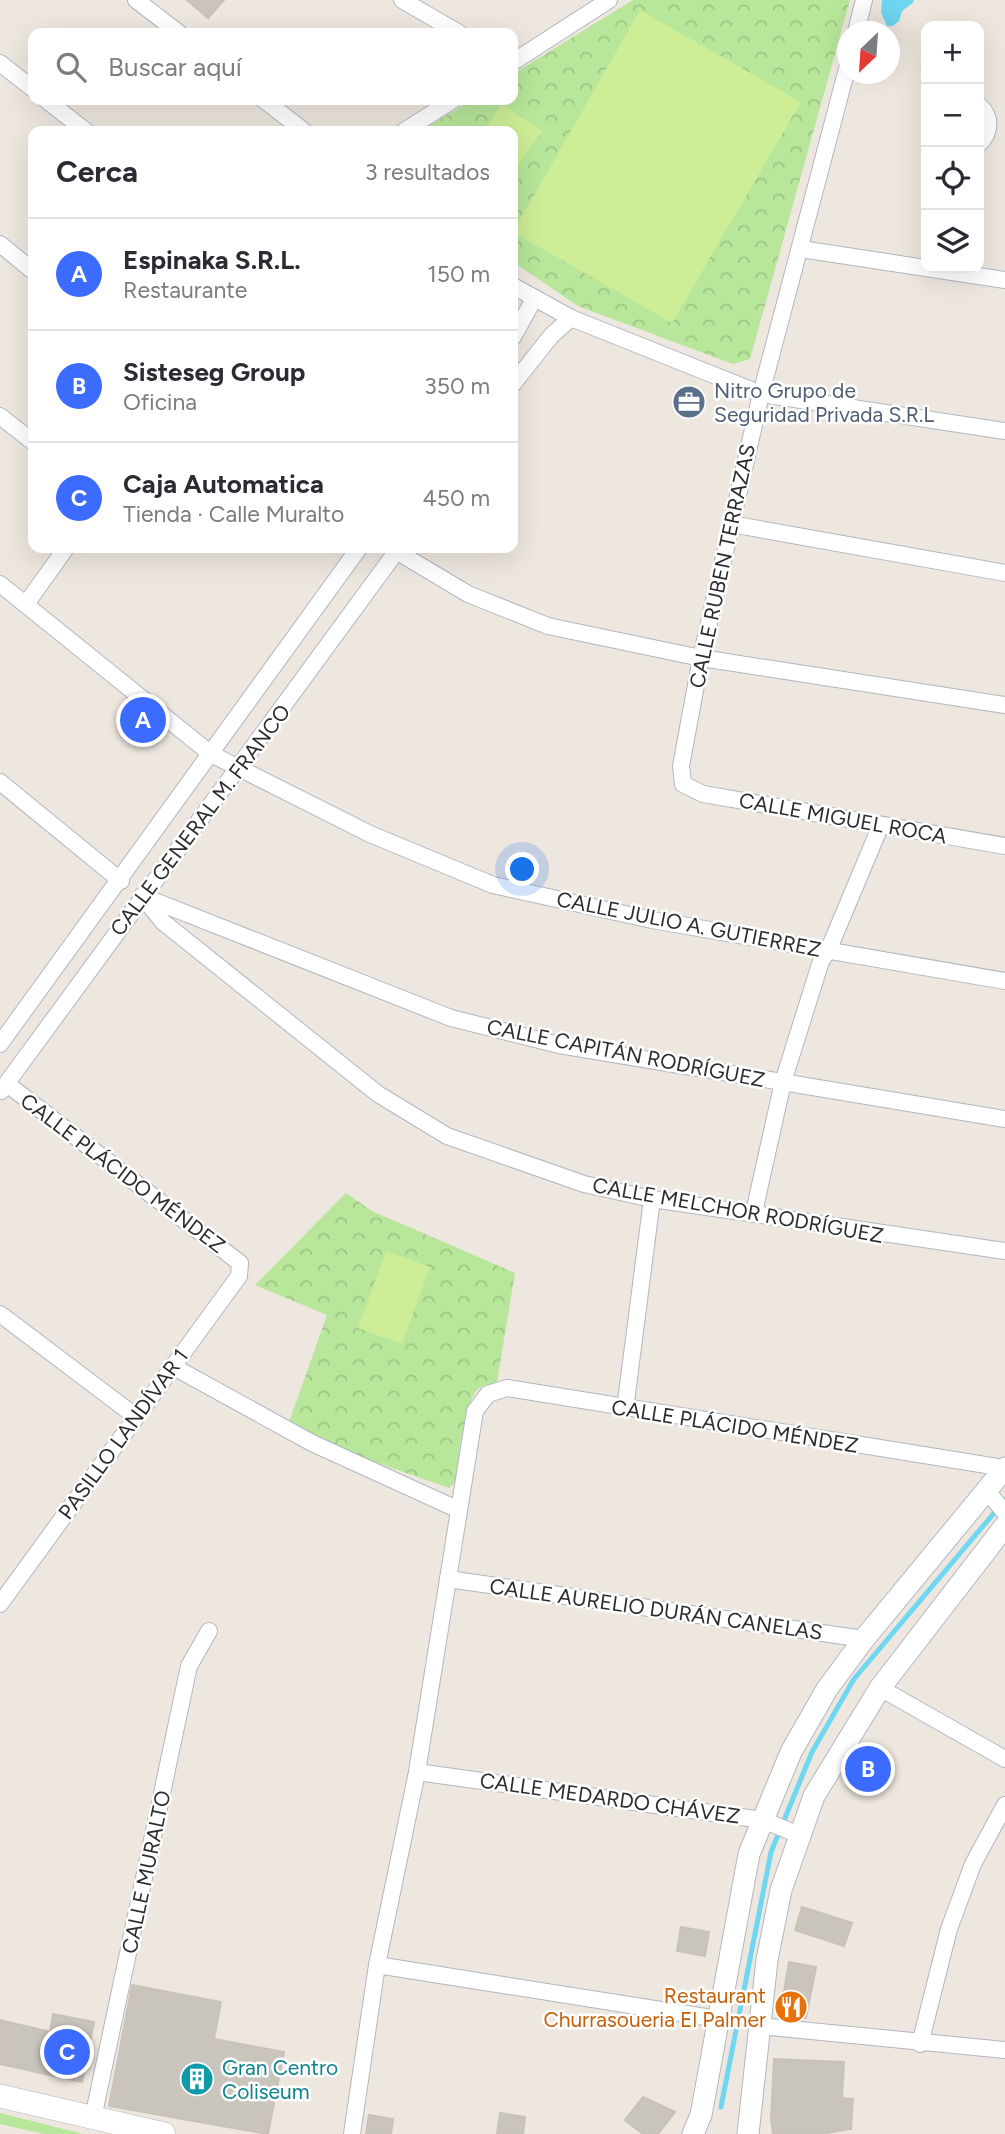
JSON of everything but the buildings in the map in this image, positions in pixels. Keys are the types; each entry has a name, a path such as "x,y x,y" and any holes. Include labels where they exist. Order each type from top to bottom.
{"main road":[{"path":"0,2096 164,2134"}],"street":[{"path":"136,0 172,28"},
{"path":"402,0 450,28"},
{"path":"518,59 609,0"},
{"path":"859,21 864,0"},
{"path":"0,63 28,85"},
{"name":"CALLE RUBEN TERRAZAS","path":"683,784 681,765 701,658 731,524 761,394 843,84"},
{"path":"52,105 80,126"},
{"path":"270,105 298,126"},
{"path":"412,126 445,105"},
{"path":"984,112 997,129"},
{"path":"0,244 28,267"},
{"path":"801,249 1005,281"},
{"path":"518,289 572,318 761,394 1005,432"},
{"path":"518,328 534,299"},
{"path":"518,378 551,336 572,318"},
{"path":"0,416 28,438"},
{"path":"731,524 1005,573"},
{"path":"26,604 62,553"},
{"name":"CALLE GENERAL M. FRANCO","path":"0,1044 121,881 355,553"},
{"name":"CALLE GENERAL M. FRANCO","path":"3,1088 142,896 239,769 392,553"},
{"path":"401,553 468,594 548,626 701,658 1005,705"},
{"name":"CALLE JULIO A. GUTIERREZ","path":"0,584 212,754 370,834 494,885 652,920 1005,981"},
{"path":"0,782 121,881"},
{"name":"CALLE MIGUEL ROCA","path":"683,784 704,794 880,827 1005,846"},
{"path":"754,1212 783,1082 821,961 828,951 880,827"},
{"name":"CALLE CAPITÁN RODRÍGUEZ","path":"142,896 451,1018 559,1045 1005,1119"},
{"name":"CALLE MELCHOR RODRÍGUEZ","path":"142,896 163,922 324,1054 378,1094 447,1136 584,1184 652,1199 1005,1251"},
{"name":"CALLE PLÁCIDO MÉNDEZ","path":"3,1088 240,1263"},
{"path":"625,1409 652,1199"},
{"name":"PASILLO LANDÍVAR 1","path":"1,1601 239,1276 240,1263"},
{"path":"0,1314 135,1416"},
{"path":"172,1366 312,1443 458,1510 417,1772 377,1965 352,2134"},
{"name":"CALLE PLÁCIDO MÉNDEZ","path":"458,1510 475,1411 488,1394 507,1388 1005,1468"},
{"path":"748,2134 767,1960 781,1890 781,1827 791,1752 827,1689 864,1639 998,1504 1005,1468"},
{"path":"693,2134 701,2115 749,1854 814,1796 880,1688 1005,1526"},
{"name":"CALLE AURELIO DURÁN CANELAS","path":"448,1579 864,1639"},
{"name":"CALLE MURALTO","path":"93,2118 189,1666 209,1631"},
{"path":"880,1688 1005,1759"},
{"name":"CALLE MEDARDO CHÁVEZ","path":"417,1772 781,1827"},
{"path":"920,2044 949,1929 973,1864 1005,1805"},
{"path":"377,1965 718,2020"},
{"path":"759,2025 920,2044 1005,2050"}],"green space":[{"path":"633,0 850,0 844,21 837,21 837,47 750,359 733,364 578,306 518,265 518,126 429,126 464,105 518,105 518,71"},
{"path":"640,10 801,102 672,323 518,235 518,223"},
{"path":"503,105 542,131 518,166 518,126 487,126"},
{"path":"346,1193 372,1211 515,1273 497,1382 481,1387 470,1403 463,1430 456,1481 449,1488 355,1455 289,1422 327,1315 255,1285"},
{"path":"386,1251 430,1267 402,1344 358,1328"},
{"path":"0,2113 83,2134 44,2134 0,2124"}],"water":[{"path":"882,0 914,2 902,11 899,21 885,21 881,12"}],"waterway":[{"path":"721,2107 771,1852 812,1752 854,1679 1005,1500"}],"place":[{"name":"Nitro Grupo de Seguridad Privada S.R.L","path":"689,402"},
{"name":"Espinaka S.R.L.","path":"143,720"},
{"name":"Sisteseg Group","path":"868,1769"},
{"name":"Restaurant Churrasoueria El Palmer","path":"791,2007"},
{"name":"Caja Automatica","path":"67,2052"},
{"name":"Gran Centro Coliseum","path":"197,2079"}]}
